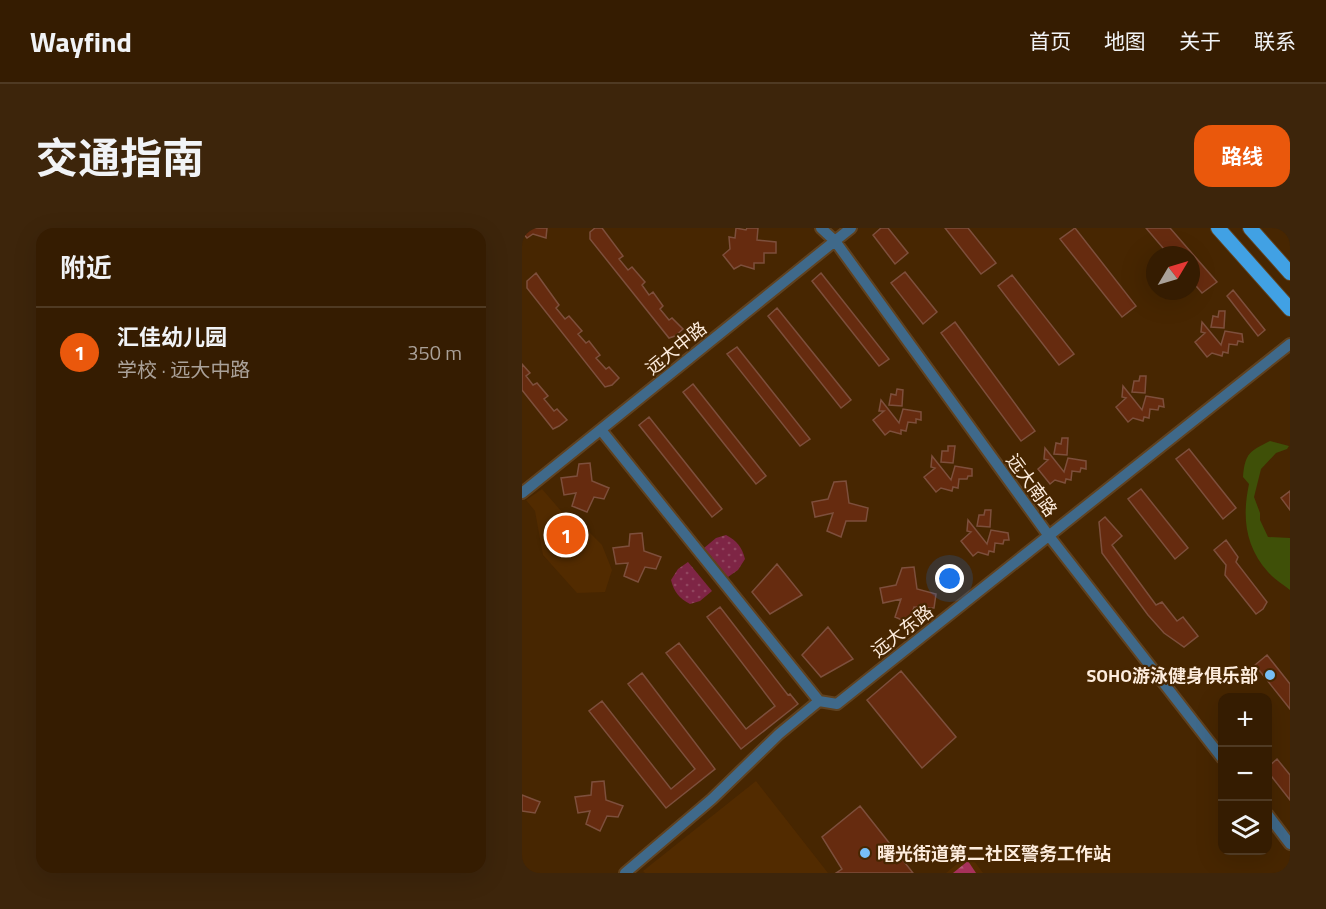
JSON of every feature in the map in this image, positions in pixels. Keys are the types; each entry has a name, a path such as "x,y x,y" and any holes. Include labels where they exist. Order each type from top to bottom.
{"main road":[{"path":"1218,228 1290,309"},
{"path":"1250,228 1290,273"}],"street":[{"name":"远大南路","path":"821,228 835,241 1048,536 1218,753"},
{"name":"远大中路","path":"522,493 851,228"},
{"name":"远大东路","path":"819,701 837,704 1290,344"},
{"path":"601,430 819,701 779,734 712,799 625,873"},
{"path":"1272,820 1290,844"}],"shaded area":[{"path":"1270,441 1289,446 1276,453 1261,469 1254,497 1260,520 1268,537 1290,538 1290,590 1270,575 1260,562 1247,531 1246,508 1249,484 1243,477 1245,463 1253,450"},
{"path":"542,489 562,512 583,526 602,545 612,570 605,592 577,593 543,555 535,511 526,500"},
{"path":"726,535 738,545 745,559 738,570 728,577 704,548 716,538"},
{"path":"688,562 712,591 700,601 690,604 678,594 671,580 678,569"},
{"path":"756,781 828,873 645,873 643,871"},
{"path":"969,854 983,873 946,873"}],"green space":[{"path":"968,861 976,873 953,873"}],"building":[{"path":"522,228 547,228 546,238 533,234 527,238"},
{"path":"595,228 602,228 623,256 619,259 628,270 632,267 645,282 642,285 649,295 653,292 663,306 660,309 669,320 672,318 683,329 675,336 669,338 590,239 590,232"},
{"path":"736,228 746,230 747,228 758,228 757,240 776,242 776,253 764,253 764,263 754,263 754,269 741,265 734,269 723,255 730,249 729,237 735,238"},
{"path":"881,228 888,228 908,253 895,264 873,235"},
{"path":"945,228 968,228 996,263 981,274"},
{"path":"1075,228 1136,306 1122,317 1060,239"},
{"path":"1146,228 1170,228 1186,246 1161,246"},
{"path":"1200,262 1217,282 1202,293 1200,291"},
{"path":"905,272 937,312 923,324 891,283"},
{"path":"536,273 559,305 556,308 565,319 569,316 582,331 578,334 586,343 589,341 600,355 596,358 619,378 612,385 605,387 527,288 527,281"},
{"path":"821,273 889,359 879,366 812,281"},
{"path":"1012,275 1074,354 1059,365 998,286"},
{"path":"1233,290 1265,330 1258,336 1227,296"},
{"path":"777,308 851,400 841,408 768,316"},
{"path":"1219,311 1225,311 1224,328 1211,327 1213,316 1218,317"},
{"path":"955,322 1035,431 1021,441 941,333"},
{"path":"1202,322 1221,345 1225,331 1242,334 1243,342 1238,341 1237,345 1229,344 1228,353 1223,352 1222,356 1212,353 1207,357 1195,342 1205,333 1201,332"},
{"path":"737,347 810,439 800,446 727,354"},
{"path":"522,364 530,373 526,376 533,385 537,383 548,396 544,399 554,411 557,409 567,420 559,426 553,429 522,390"},
{"path":"1140,376 1146,376 1145,393 1132,392 1134,381 1139,381"},
{"path":"693,384 766,476 756,484 683,392"},
{"path":"1123,386 1142,410 1146,396 1163,399 1164,407 1159,406 1158,410 1150,409 1149,418 1144,417 1143,421 1133,418 1128,422 1116,407 1126,398 1122,397"},
{"path":"897,389 903,390 902,406 889,405 891,394 896,395"},
{"path":"881,400 899,423 903,409 921,412 921,420 916,419 916,423 908,422 906,431 901,430 901,434 890,431 885,435 873,420 884,411 879,411"},
{"path":"649,417 722,509 712,517 639,425"},
{"path":"1062,438 1068,438 1067,455 1054,454 1056,443 1061,444"},
{"path":"948,446 955,446 953,463 941,462 942,451 948,451"},
{"path":"1045,448 1064,472 1068,458 1086,461 1086,469 1081,468 1080,472 1072,471 1071,480 1066,479 1065,483 1055,480 1050,484 1038,469 1048,460 1044,459"},
{"path":"1189,449 1236,508 1223,519 1176,459"},
{"path":"932,456 951,480 955,466 972,469 972,476 959,479 958,488 953,487 952,491 941,488 936,492 924,477 935,468 931,467"},
{"path":"590,463 592,481 609,488 604,499 594,497 587,512 572,506 576,493 564,495 561,478 577,476 579,464"},
{"path":"846,481 849,503 868,508 866,521 846,521 841,537 827,531 833,513 815,517 812,502 828,499 834,482"},
{"path":"1141,489 1188,548 1175,559 1128,499"},
{"path":"1290,491 1290,510 1281,498"},
{"path":"985,510 991,510 990,527 977,526 979,515 984,515"},
{"path":"1105,517 1122,536 1112,545 1156,605 1162,602 1177,621 1183,617 1198,636 1184,647 1164,633 1148,615 1102,553 1099,522"},
{"path":"968,520 987,544 991,530 1008,533 1009,540 1004,540 1003,544 995,543 994,552 989,551 988,555 978,552 973,556 961,541 971,532 967,531"},
{"path":"642,533 644,551 661,557 656,569 645,567 638,582 624,576 628,563 616,564 613,548 629,546 630,534"},
{"path":"1226,540 1238,557 1236,562 1267,602 1256,614 1225,575 1226,565 1214,550"},
{"path":"777,564 802,595 770,614 752,592"},
{"path":"914,567 917,589 936,594 934,608 914,607 909,623 895,617 901,599 883,603 880,588 896,585 902,568"},
{"path":"720,607 788,695 790,694 798,704 741,749 666,653 679,643 746,729 775,706 707,617"},
{"path":"828,627 853,659 821,677 802,655"},
{"path":"1267,655 1290,684 1290,709 1255,665"},
{"path":"901,671 956,737 922,768 867,700"},
{"path":"642,673 715,769 666,808 589,711 602,701 671,789 695,769 628,684"},
{"path":"1277,759 1290,775 1290,800 1272,777 1272,763"},
{"path":"604,781 606,800 623,806 618,817 607,816 600,831 586,824 590,811 578,813 575,797 591,795 592,782"},
{"path":"522,795 540,802 535,813 522,811"},
{"name":"曙光街道第二社区警务工作站","path":"860,806 913,873 836,873 842,869 822,837"}],"place":[{"name":"汇佳幼儿园","path":"566,535"},
{"name":"SOHO游泳健身俱乐部","path":"1270,675"},
{"name":"曙光街道第二社区警务工作站","path":"865,853"}]}
